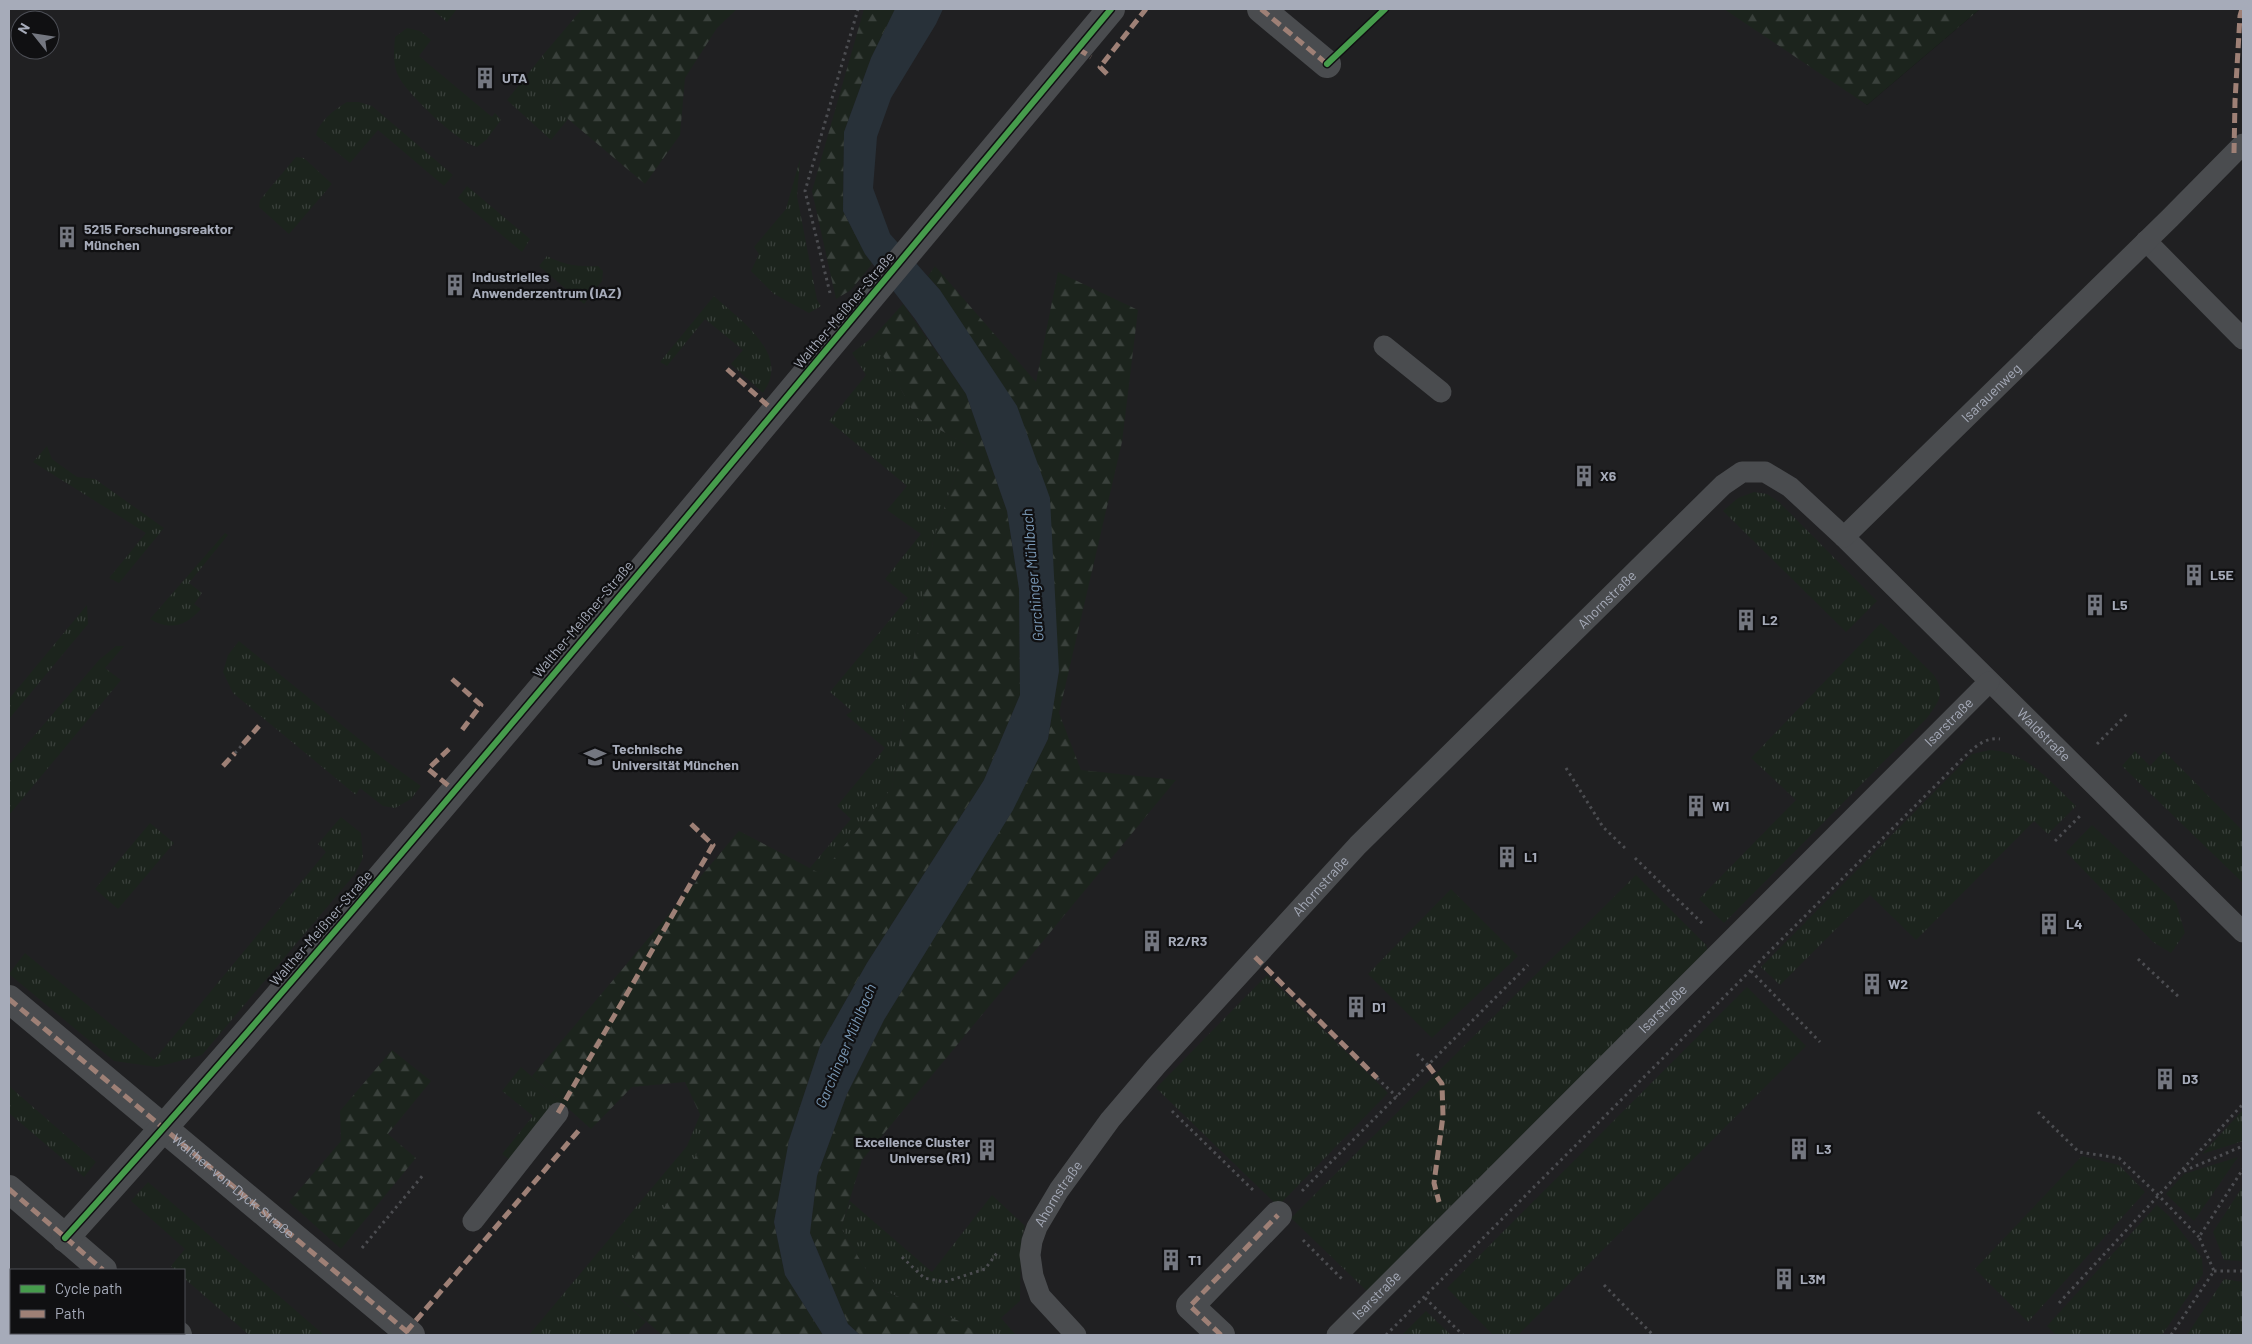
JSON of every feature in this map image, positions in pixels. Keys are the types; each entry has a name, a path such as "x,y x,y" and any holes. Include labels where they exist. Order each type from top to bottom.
{"street":[{"name":"Walther-Meißner-Straße","path":"65,1238 163,1129 408,847 911,250 1111,9"},
{"path":"1261,9 1327,64"},
{"name":"Walther-von-Dyck-Straße","path":"9,999 411,1335"},
{"path":"9,1189 102,1269"},
{"path":"1221,1335 1190,1306 1278,1216"}],"lane":[{"name":"Isarauenweg","path":"1844,537 2243,144"},
{"path":"2146,241 2243,339"},
{"path":"1384,346 1441,392"},
{"name":"Ahornstraße","path":"1076,1335 1040,1296 1033,1276 1030,1255 1037,1227 1059,1190 1110,1120 1156,1066 1358,845 1723,485 1742,472 1765,472 1790,487 1844,537"},
{"name":"Waldstraße","path":"1844,537 2243,932"},
{"name":"Isarstraße","path":"1337,1335 1989,682"},
{"path":"473,1221 558,1113"}],"path":[{"path":"840,334 805,191 858,9"},
{"path":"2092,749 2127,714"},
{"path":"1386,1335 1963,758 1978,744 1987,740 2003,740"},
{"path":"235,753 242,744"},
{"path":"1566,768 1603,827 1626,849"},
{"path":"2055,841 2087,809"},
{"path":"2138,959 2180,998"},
{"path":"1278,1216 1528,965"},
{"path":"1417,1054 1428,1065"},
{"path":"1378,1078 1397,1097"},
{"path":"2059,1303 2243,1104"},
{"path":"2038,1112 2079,1152 2118,1158 2199,1237 2214,1271"},
{"path":"2182,1171 2243,1146"},
{"path":"2199,1237 2243,1169"},
{"path":"340,1276 424,1174"},
{"path":"2214,1271 2243,1271"},
{"path":"2171,1335 2214,1271"},
{"path":"1604,1285 1653,1335"},
{"path":"1425,1298 1463,1335"}],"shaded area":[{"path":"9,9 1743,9 1867,105 1980,9 2243,9 2243,1335 9,1335"}],"green space":[{"path":"432,9 457,9 447,22"},
{"path":"582,9 737,9 717,28 685,78 680,135 645,184 568,119 553,87 543,55"},
{"path":"864,9 895,9 871,58 844,132 843,211 872,264 851,290 836,299 812,191"},
{"path":"1724,9 1980,9 1867,105"},
{"path":"407,28 420,31 431,40 419,56 492,117 495,113 501,120 486,140 477,147 458,137 435,118 414,97 397,74 394,53 395,37"},
{"path":"543,55 553,87 568,119 551,140 507,100"},
{"path":"347,102 359,102 372,106 453,175 444,186 378,130 350,163 316,135 324,120"},
{"path":"296,157 304,158 332,184 289,234 259,207 260,200"},
{"path":"800,159 797,196 817,300 821,306 809,313 774,294 751,271 759,254 754,247 786,209"},
{"path":"467,186 530,239 522,252 458,198"},
{"path":"547,256 571,265 598,266 603,271 602,281 584,304 539,266"},
{"path":"935,266 1036,382 1058,272 1138,310 1122,442 1059,713 1081,770 1176,780 862,1160 841,1228 877,1288 959,1321 979,1335 860,1335 848,1324 810,1233 817,1176 847,1094 884,1020 1013,809 1048,739 1059,671 940,290 928,276"},
{"path":"714,296 743,322 762,343 771,367 770,379 763,393 731,364 743,350 705,319 667,366 660,362"},
{"path":"903,304 966,394 1007,511 1019,589 1020,695 984,780 867,963 820,1046 789,1140 774,1222 785,1275 823,1335 662,1335 613,1292 709,1134 685,1082 632,1087 591,1129 532,1076 739,831 821,874 892,788 933,541 966,444 916,417 873,337"},
{"path":"873,337 916,417 966,444 933,541 892,788 821,874 809,869 851,819 837,806 885,748 846,715 852,711 830,692 908,598 885,579 921,534 887,510 907,486 829,421 866,375 852,353"},
{"path":"47,446 52,459 77,477 95,479 164,528 119,583 109,578 146,533 33,462"},
{"path":"1754,492 1767,494 1779,502 1877,601 1846,632 1723,511 1738,498"},
{"path":"225,533 228,535 189,583 202,593 194,604 201,609 184,623 177,625 164,625 150,619"},
{"path":"87,605 88,624 9,719 9,699"},
{"path":"1881,623 1933,674 1940,687 1937,703 1926,719 1724,923 1699,899 1796,800 1751,758"},
{"path":"239,641 386,761 421,786 411,799 395,808 383,806 360,788 356,795 233,693 223,672 228,655"},
{"path":"116,646 124,646 105,668 121,680 9,815 9,765 99,660"},
{"path":"1990,750 2003,752 2027,762 2048,778 2076,806 2048,834 2034,821 1916,940 1870,895 1780,985 1761,967 1972,754"},
{"path":"2135,751 2150,766 2164,751 2243,831 2243,883 2122,766"},
{"path":"341,817 361,833 363,858 355,874 202,1055 157,1067 114,1061 9,974 25,953 154,1060 326,852 318,844"},
{"path":"150,823 174,843 118,909 95,889"},
{"path":"2092,825 2176,903 2185,933 2171,953 2153,942 2066,852"},
{"path":"1636,875 1706,945 1708,952 1369,1293 1291,1218"},
{"path":"1451,889 1518,956 1432,1038 1368,974"},
{"path":"1267,975 1388,1093 1278,1206 1156,1088"},
{"path":"1747,987 1806,1046 1518,1335 1493,1335 1447,1288"},
{"path":"392,1050 431,1081 388,1134 416,1158 341,1249 289,1202 341,1141 340,1111"},
{"path":"521,1067 561,1102 513,1162 502,1154 533,1116 502,1091"},
{"path":"9,1086 96,1162 84,1177 9,1113"},
{"path":"2243,1110 2243,1141 2202,1154"},
{"path":"700,1115 709,1134 613,1292 646,1322 633,1335 529,1335 687,1146"},
{"path":"2082,1156 2119,1165 2145,1192 2028,1322 1975,1269"},
{"path":"2238,1157 2194,1221 2166,1194 2184,1174"},
{"path":"148,1182 324,1335 249,1335 185,1279 185,1269 174,1269 171,1266 185,1249 131,1201"},
{"path":"2243,1186 2243,1261 2224,1260 2213,1232"},
{"path":"992,1195 1025,1226 1021,1241 1020,1301 1001,1318 1016,1335 979,1335 959,1321 877,1288 841,1228 850,1201 932,1272"},
{"path":"2157,1205 2169,1216 2202,1258 2203,1274 2162,1335 2056,1335 2047,1326"},
{"path":"2224,1279 2243,1282 2243,1335 2187,1335"},
{"path":"1426,1311 1451,1335 1402,1335"}],"water":[{"name":"Garchinger Mühlbach","path":"895,9 943,9 936,24 891,98 877,137 873,188 890,234 940,290 1017,406 1050,498 1059,671 1048,739 1013,810 884,1020 847,1094 817,1176 810,1233 848,1324 860,1335 823,1335 785,1275 774,1222 789,1140 820,1046 867,963 984,780 1020,695 1019,589 1007,511 966,394 915,319 865,254 843,211 844,132 871,58"}],"marked path":[{"path":"1107,74 1100,67 1146,9"},
{"path":"1261,9 1327,64 1330,62"},
{"path":"2234,153 2235,101 2242,9"},
{"path":"1078,49 1091,57"},
{"path":"727,369 775,412"},
{"path":"452,679 481,705 462,730"},
{"path":"243,744 259,726"},
{"path":"449,749 428,769 455,791"},
{"path":"223,766 235,753"},
{"path":"558,1113 713,845 688,821"},
{"path":"1255,957 1377,1078"},
{"path":"9,999 411,1335"},
{"path":"1428,1065 1442,1084 1443,1116 1434,1183 1439,1202"},
{"path":"406,1332 580,1129"},
{"path":"9,1189 102,1269"},
{"path":"1221,1335 1190,1306 1278,1215"}],"cycle path":[{"path":"65,1238 295,978 445,802 780,406 1111,9"},
{"path":"1327,64 1385,9"}],"place":[{"name":"UTA","path":"485,78"},
{"name":"5215 Forschungsreaktor München","path":"67,237"},
{"name":"Industrielles Anwenderzentrum (IAZ)","path":"455,285"},
{"name":"X6","path":"1584,476"},
{"name":"L5E","path":"2194,575"},
{"name":"L5","path":"2095,605"},
{"name":"L2","path":"1746,620"},
{"name":"Technische Universität München","path":"595,757"},
{"name":"W1","path":"1696,806"},
{"name":"L1","path":"1507,857"},
{"name":"L4","path":"2049,924"},
{"name":"R2/R3","path":"1152,941"},
{"name":"W2","path":"1872,984"},
{"name":"D1","path":"1356,1007"},
{"name":"D3","path":"2165,1079"},
{"name":"L3","path":"1799,1149"},
{"name":"Excellence Cluster Universe (R1)","path":"987,1150"},
{"name":"T1","path":"1171,1260"},
{"name":"L3M","path":"1784,1279"}]}
